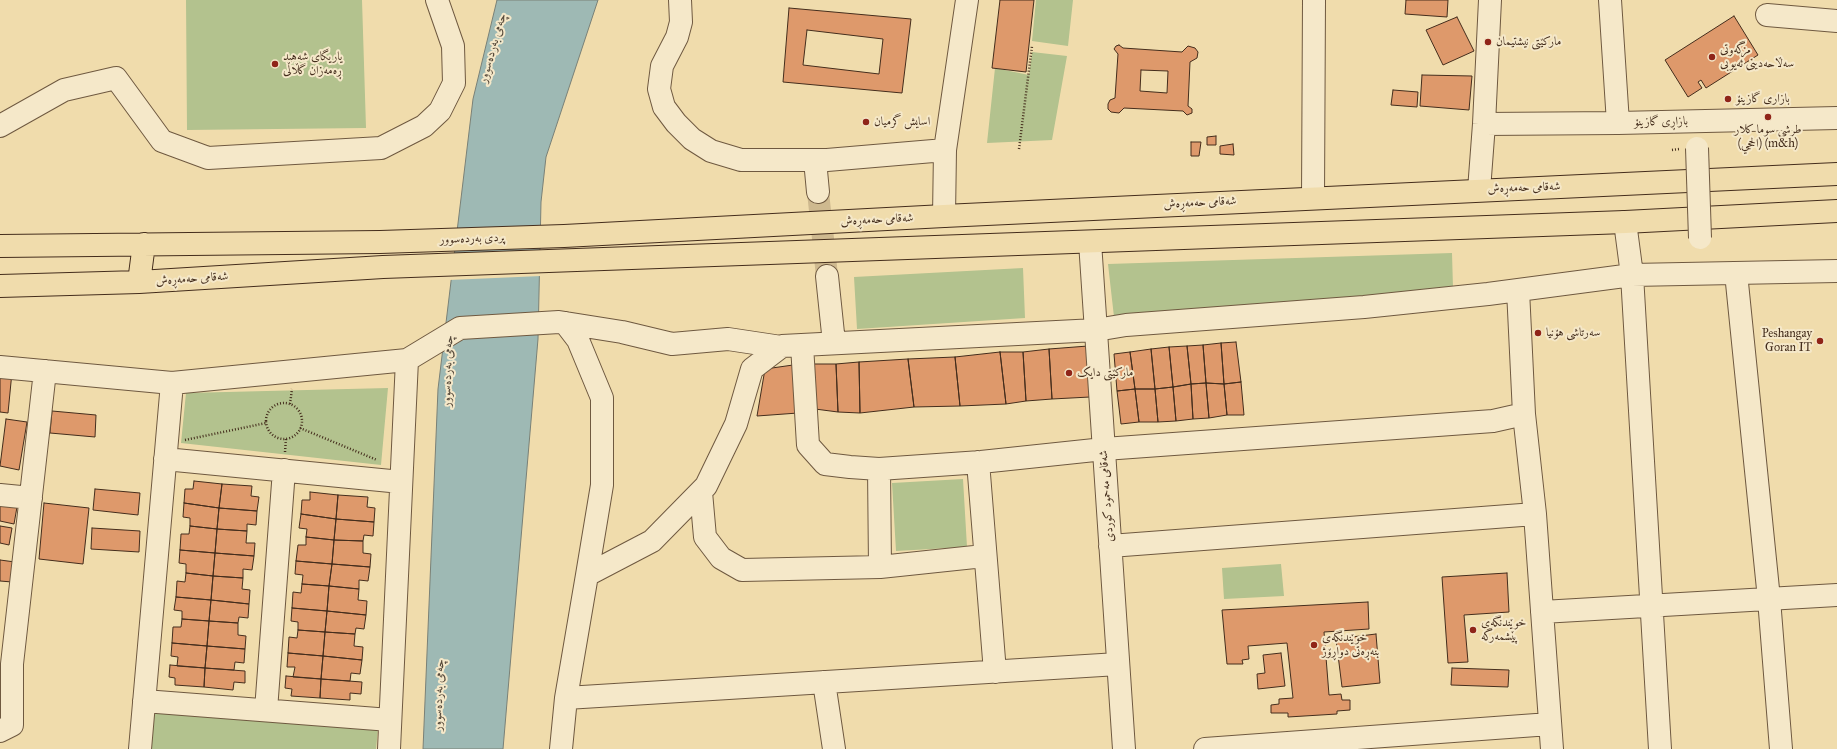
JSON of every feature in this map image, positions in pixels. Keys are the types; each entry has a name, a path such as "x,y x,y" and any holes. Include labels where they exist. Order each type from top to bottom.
{"highway":[{"name":"شەقامی حەمەڕەش","path":"564,236 1313,198 1837,174"},
{"path":"732,228 732,255 1625,222 1837,211"},
{"name":"پردی بەردەسوور","path":"144,244 380,242 564,236"},
{"path":"0,246 144,244 139,282"},
{"name":"پردی بەردەسوور","path":"383,267 732,255"},
{"name":"شەقامی حەمەڕەش","path":"0,286 139,282 383,267"}],"street":[{"path":"0,126 64,90 116,78 162,141 208,158 380,148 424,126 440,111 454,83 453,46 437,0"},
{"path":"680,0 681,22 677,37 662,66 659,89 664,107 676,123 692,139 711,151 742,160 815,160 945,150"},
{"path":"944,216 945,150 967,0"},
{"path":"1313,198 1314,0"},
{"path":"1479,190 1490,0"},
{"path":"1610,0 1618,123"},
{"path":"1767,15 1837,21"},
{"name":"بازاڕی گازینۆ","path":"1484,124 1618,123 1837,118"},
{"path":"1697,148 1700,238"},
{"path":"815,160 818,192"},
{"path":"1625,222 1632,275 1660,749"},
{"name":"شەقامی مەحمود کوردی","path":"1090,242 1124,749"},
{"path":"0,367 172,383 407,360 460,328 565,323 622,332 672,344 728,339 791,346 1096,330 1126,325 1364,308 1632,275 1837,271"},
{"path":"1736,273 1769,599 1781,749"},
{"path":"827,276 834,343"},
{"path":"1518,290 1524,414 1535,514 1552,749"},
{"path":"561,749 566,698 602,485 602,398 578,340 565,323"},
{"path":"791,346 808,445 825,464 879,469 978,462 1104,449 1493,421 1524,414"},
{"path":"587,576 652,541 701,492 706,486 736,424 752,369 791,346"},
{"path":"389,749 407,360"},
{"path":"0,731 12,725 12,664 45,371"},
{"path":"140,749 172,383"},
{"path":"166,451 284,470 401,476"},
{"path":"978,462 984,556 995,672"},
{"path":"879,469 880,567"},
{"path":"266,710 284,470"},
{"path":"701,492 705,537 721,558 742,570 880,567 984,556"},
{"path":"0,495 30,498"},
{"path":"1110,546 1535,514"},
{"path":"1542,612 1837,595"},
{"path":"566,698 1118,664"},
{"path":"824,682 834,749"},
{"path":"144,701 390,720"},
{"path":"1204,749 1550,724"}],"path":[{"path":"1019,149 1032,46"},
{"path":"276,405 293,405 302,419 300,428 291,438 280,438 270,432 266,423 267,414 276,405"},
{"path":"166,451 266,423"},
{"path":"300,428 401,476"}],"green space":[{"name":"یاریگای شەهید ڕەمەزان گڵاڵی","path":"186,0 362,0 366,128 187,130"},
{"path":"1036,0 1073,0 1068,46 1032,41"},
{"path":"1032,52 1067,56 1052,140 987,143 995,68 1029,75"},
{"path":"1452,253 1453,288 1114,317 1108,264"},
{"path":"1023,268 1025,318 857,329 854,277"},
{"path":"388,388 381,465 181,443 186,393"},
{"path":"963,479 967,547 896,551 892,483"},
{"path":"1281,564 1284,596 1224,599 1222,568"},
{"path":"153,710 378,729 376,749 150,749"}],"water":[{"name":"چەمی بەردەسوور","path":"497,0 598,0 546,157 541,202 538,339 503,749 423,749 438,389 473,99"}],"pier":[{"path":"542,252 541,276 449,280 452,256"}],"building":[{"path":"1000,0 1034,0 1026,72 992,68"},
{"path":"1406,0 1448,0 1447,17 1405,14"},
{"path":"789,8 911,19 902,93 783,82","holes":["807,30 883,39 879,74 803,65"]},
{"name":"مزگەوتی سەڵاحەدینی ئەیوبی","path":"1734,16 1758,55 1706,88 1701,80 1698,82 1702,88 1688,97 1665,60"},
{"path":"1457,17 1474,51 1443,65 1426,30"},
{"path":"1119,45 1123,48 1182,52 1188,46 1195,48 1198,52 1197,58 1190,62 1188,106 1192,109 1192,113 1187,115 1183,111 1124,108 1119,113 1111,112 1108,109 1108,104 1110,100 1115,98 1118,54 1114,49","holes":["1141,70 1168,71 1167,93 1140,91"]},
{"path":"1422,75 1472,76 1469,110 1420,106"},
{"path":"1393,90 1418,92 1417,107 1391,105"},
{"path":"1216,136 1216,145 1207,145 1207,137"},
{"path":"1191,142 1201,142 1199,156 1191,156"},
{"path":"1233,144 1234,155 1220,154 1220,146"},
{"path":"1236,342 1241,382 1224,384 1221,343"},
{"path":"1221,343 1224,384 1206,383 1203,345"},
{"path":"1203,345 1206,383 1191,384 1187,346"},
{"name":"مارکێتی دایک","path":"1088,346 1090,397 1052,399 1049,349"},
{"path":"1187,346 1191,384 1173,387 1169,347"},
{"path":"1169,347 1173,387 1155,389 1151,349"},
{"path":"1049,349 1052,399 1026,401 1023,352"},
{"path":"1151,349 1155,389 1135,389 1130,352"},
{"path":"1000,352 1006,404 960,406 955,357"},
{"path":"1000,352 1023,352 1026,401 1006,404"},
{"path":"1130,352 1135,389 1117,391 1114,354"},
{"path":"955,357 960,406 914,407 908,359"},
{"path":"908,359 914,407 860,413 859,362"},
{"path":"859,362 860,413 838,412 836,364"},
{"path":"813,364 836,364 838,412 815,409"},
{"path":"793,365 798,413 757,416 765,369"},
{"path":"0,371 12,372 8,413 0,412"},
{"path":"1241,382 1244,415 1227,415 1224,384"},
{"path":"1206,383 1209,418 1193,419 1191,384"},
{"path":"1206,383 1224,384 1227,415 1209,418"},
{"path":"1191,384 1193,419 1176,421 1173,387"},
{"path":"1173,387 1176,421 1158,422 1155,389"},
{"path":"1135,389 1139,422 1121,424 1117,391"},
{"path":"1135,389 1155,389 1158,422 1139,422"},
{"path":"52,411 96,415 95,437 50,433"},
{"path":"6,419 27,422 19,470 0,466"},
{"path":"194,481 222,484 219,508 184,503 185,489 193,489"},
{"path":"222,484 252,486 251,496 259,497 257,511 219,508"},
{"path":"95,489 140,493 138,515 93,510"},
{"path":"310,492 338,495 336,519 301,514 302,500 310,500"},
{"path":"338,495 368,497 367,507 375,508 374,522 336,519"},
{"path":"44,503 89,508 83,564 39,559"},
{"path":"184,503 219,508 217,529 190,526 190,518 183,517"},
{"path":"0,505 17,507 14,524 0,521"},
{"path":"219,508 257,511 256,525 247,524 247,531 217,529"},
{"path":"301,514 336,519 334,540 306,537 307,529 299,528"},
{"path":"336,519 374,522 373,536 364,535 363,541 334,540"},
{"path":"0,526 12,528 9,545 0,543"},
{"path":"190,526 217,529 215,553 180,550 181,534 189,534"},
{"path":"92,528 140,531 139,552 91,549"},
{"path":"217,529 247,531 246,543 255,543 254,556 215,553"},
{"path":"306,537 334,540 332,564 296,561 298,545 306,545"},
{"path":"334,540 363,541 363,553 371,554 370,567 332,564"},
{"path":"180,550 215,553 213,576 186,573 186,564 179,563"},
{"path":"215,553 254,556 252,570 243,569 243,578 213,576"},
{"path":"0,560 15,562 12,582 0,581"},
{"path":"296,561 332,564 329,586 302,584 303,575 295,574"},
{"path":"332,564 370,567 368,581 359,580 359,589 329,586"},
{"path":"186,573 213,576 211,600 176,597 177,581 185,582"},
{"path":"1507,573 1509,612 1464,615 1468,662 1448,663 1442,577"},
{"path":"213,576 243,578 242,589 250,590 249,604 211,600"},
{"path":"302,584 329,586 327,611 292,608 293,592 301,593"},
{"path":"329,586 359,589 358,600 367,601 366,615 327,611"},
{"path":"176,597 211,600 209,621 182,619 182,611 174,610"},
{"path":"211,600 249,604 248,618 239,617 238,623 209,621"},
{"path":"1368,602 1369,629 1324,632 1329,695 1341,694 1342,700 1350,700 1350,710 1337,711 1337,714 1288,717 1288,713 1271,713 1271,705 1279,704 1279,699 1293,698 1287,643 1248,646 1249,659 1242,660 1243,664 1227,664 1222,610"},
{"path":"292,608 327,611 325,632 298,630 298,622 291,621"},
{"path":"327,611 366,615 364,629 356,628 355,634 325,632"},
{"path":"182,619 209,621 207,646 172,643 173,627 181,627"},
{"path":"209,621 238,623 238,635 246,636 245,649 207,646"},
{"path":"298,630 325,632 323,656 288,653 289,637 297,638"},
{"path":"325,632 355,634 354,646 363,647 362,660 323,656"},
{"path":"1376,634 1380,683 1342,687 1336,639"},
{"path":"172,643 207,646 205,668 177,666 178,657 171,656"},
{"path":"207,646 245,649 244,663 235,662 234,670 205,668"},
{"path":"288,653 323,656 321,679 293,677 295,667 287,667"},
{"path":"1281,653 1285,686 1258,689 1257,674 1265,673 1263,655"},
{"path":"323,656 362,660 360,674 351,673 350,681 321,679"},
{"path":"170,665 205,668 204,687 175,685 175,678 169,677"},
{"path":"205,668 245,671 245,683 234,682 233,690 204,687"},
{"path":"1452,668 1509,670 1508,687 1451,685"},
{"path":"286,676 321,679 320,698 291,696 292,689 285,688"},
{"path":"321,679 362,682 361,694 350,693 350,700 320,698"}],"tunnel":[{"path":"818,192 827,276"}],"place":[{"name":"مارکێتی نیشتیمان","path":"1488,42"},
{"name":"مزگەوتی سەڵاحەدینی ئەیوبی","path":"1712,57"},
{"name":"یاریگای شەهید ڕەمەزان گڵاڵی","path":"275,64"},
{"name":"بازاری گازینۆ","path":"1728,99"},
{"name":"طرشي سوما كلار (الحجي) (m&h)","path":"1768,117"},
{"name":"اسايش گرميان","path":"866,122"},
{"name":"سەرتاشی هۆنیا","path":"1538,333"},
{"name":"Peshangay Goran IT","path":"1820,341"},
{"name":"مارکێتی دایک","path":"1069,373"},
{"name":"خوێندنگەی پێشمەرگە","path":"1473,630"},
{"name":"خوێندنگەی بنەڕەتی دواڕۆژ","path":"1314,645"}]}
